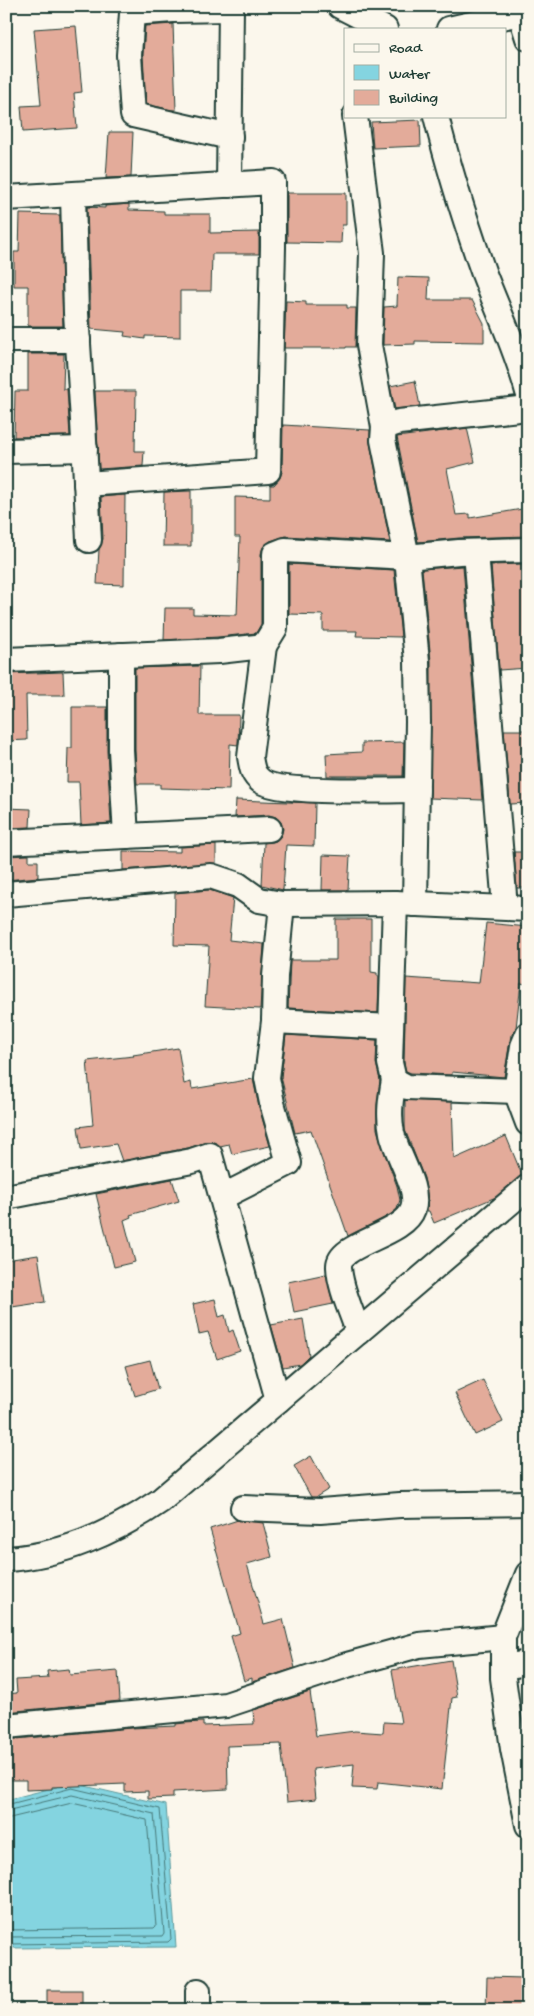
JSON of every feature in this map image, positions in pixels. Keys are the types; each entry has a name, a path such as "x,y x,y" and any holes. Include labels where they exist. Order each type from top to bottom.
{"street":[{"path":"230,137 133,115 129,54 132,14 173,10 231,8 230,185"},
{"path":"453,28 493,19 519,10 528,38"},
{"path":"343,14 382,28"},
{"path":"355,118 372,253 370,345 384,427 383,440 407,557 417,661 417,790 391,1027 390,1063 394,1080 390,1107 392,1133 414,1193 413,1209 402,1223 379,1237 351,1249 340,1258 338,1265 341,1280 358,1332"},
{"path":"436,118 443,146 484,273 522,371 528,392"},
{"path":"6,198 272,182 273,247 268,471 86,484"},
{"path":"73,195 78,340 89,540"},
{"path":"6,340 78,340"},
{"path":"384,427 399,422 528,408"},
{"path":"6,451 85,449"},
{"path":"417,790 317,790 279,787 262,782 253,773 250,757 264,646 275,628 275,554 285,550 407,557 476,552 527,557"},
{"path":"6,894 211,876 238,885 259,900 282,904 405,904 516,908 476,552"},
{"path":"6,660 219,651 264,646"},
{"path":"121,655 121,750 126,836"},
{"path":"6,842 269,829"},
{"path":"222,1197 289,1163 272,1103 268,1078 282,904"},
{"path":"274,1022 391,1027"},
{"path":"528,1034 523,1046 516,1091 528,1123"},
{"path":"394,1080 407,1087 516,1091"},
{"path":"6,1197 174,1164 210,1155 278,1400"},
{"path":"6,1559 52,1551 117,1528 160,1501 528,1187"},
{"path":"243,1508 320,1511 400,1505 528,1503"},
{"path":"528,1574 503,1637 503,1678 513,1749 528,1825"},
{"path":"6,1726 226,1705 347,1665 419,1645 503,1637"},
{"path":"503,1667 528,1663"}],"water":[{"path":"72,1783 166,1805 176,1947 6,1948 6,1800"}],"building":[{"path":"173,24 176,110 146,104 143,55 145,26"},
{"path":"76,26 82,92 74,93 77,128 23,132 21,106 41,105 34,29"},
{"path":"420,120 421,146 373,148 371,122"},
{"path":"109,132 133,132 131,177 106,178"},
{"path":"287,193 346,193 346,225 342,225 341,243 287,242"},
{"path":"129,204 129,210 164,211 164,214 210,214 210,233 259,232 259,254 212,254 211,291 180,291 180,337 145,336 145,339 124,336 125,332 91,329 87,207 105,208 105,206"},
{"path":"20,214 60,215 63,326 28,326 28,286 14,286 14,252 19,252"},
{"path":"398,277 429,278 428,300 472,300 484,323 484,342 415,341 415,344 383,345 384,307 397,306"},
{"path":"286,301 306,302 306,305 347,305 347,308 356,308 355,347 284,348"},
{"path":"28,354 64,354 63,389 67,389 70,436 14,437 15,391 28,391"},
{"path":"415,381 420,406 395,409 390,386"},
{"path":"95,391 136,391 135,451 144,451 143,466 99,469"},
{"path":"283,425 370,430 370,443 390,542 286,536 270,541 263,547 261,554 261,624 256,633 164,640 165,608 193,608 193,614 237,615 240,537 235,537 235,497 270,498 270,485 274,485 282,472"},
{"path":"467,428 475,462 447,469 456,515 470,514 470,518 528,508 528,536 459,538 418,542 397,437"},
{"path":"191,491 191,546 163,546 164,492"},
{"path":"125,495 124,585 97,584 99,549 103,539 101,497"},
{"path":"289,564 394,570 401,637 356,636 357,631 323,631 323,615 289,614"},
{"path":"522,564 528,624 528,668 499,670 491,565"},
{"path":"463,566 482,800 430,798 431,661 422,569"},
{"path":"200,666 199,715 239,715 238,745 230,744 229,790 160,788 160,784 137,784 135,668"},
{"path":"63,672 64,695 26,695 27,740 6,741 6,674"},
{"path":"72,707 107,707 107,751 111,823 81,825 79,782 67,782 68,748 72,748"},
{"path":"504,730 528,730 528,803 510,804"},
{"path":"404,742 403,776 327,776 326,754 362,752 362,743"},
{"path":"236,800 315,803 314,846 286,845 283,890 262,885 264,843 276,841 281,836 283,829 281,822 276,817 269,815 235,817"},
{"path":"6,808 31,809 30,827 6,828"},
{"path":"216,845 216,863 123,870 123,851 180,852 180,847"},
{"path":"514,852 528,852 528,888 517,888"},
{"path":"29,855 29,861 38,861 38,877 6,880 6,856"},
{"path":"323,855 350,856 348,890 322,890"},
{"path":"209,890 233,898 229,940 264,944 260,1009 205,1006 209,946 174,945 175,893"},
{"path":"336,919 371,919 371,972 377,973 377,976 379,976 378,1013 288,1008 290,960 336,960"},
{"path":"486,923 528,927 528,964 525,984 521,983 516,1028 513,1035 511,1035 504,1077 452,1072 452,1075 411,1073 406,1071 404,1062 406,978 479,983"},
{"path":"286,1035 377,1040 376,1063 380,1080 377,1129 400,1200 397,1209 390,1215 348,1236 311,1130 295,1133 281,1077"},
{"path":"178,1048 184,1084 191,1082 192,1089 253,1079 270,1146 232,1154 229,1144 220,1146 213,1142 206,1142 188,1148 122,1161 116,1144 81,1149 78,1127 93,1125 87,1061 134,1056"},
{"path":"405,1100 452,1102 454,1159 506,1136 522,1175 496,1197 434,1223 429,1211 427,1211 428,1199 424,1178 405,1130"},
{"path":"172,1179 179,1201 130,1215 131,1217 124,1220 135,1262 114,1267 96,1194"},
{"path":"38,1255 45,1302 12,1307 6,1260"},
{"path":"326,1274 333,1304 294,1312 288,1282"},
{"path":"215,1299 219,1317 225,1315 229,1332 233,1330 240,1351 217,1359 208,1332 199,1334 193,1304"},
{"path":"303,1319 309,1355 300,1364 283,1367 271,1325"},
{"path":"150,1360 158,1389 135,1396 126,1366"},
{"path":"483,1380 503,1422 475,1435 455,1393"},
{"path":"311,1456 329,1489 316,1497 311,1497 294,1466"},
{"path":"238,1520 263,1523 272,1557 247,1564 264,1624 283,1619 295,1668 252,1682 252,1678 244,1681 231,1636 240,1633 210,1529"},
{"path":"451,1660 457,1697 452,1698 442,1789 378,1782 377,1789 352,1788 354,1764 313,1769 316,1799 287,1802 281,1744 227,1746 228,1789 173,1792 173,1798 148,1799 148,1791 125,1792 125,1784 26,1790 26,1780 6,1780 6,1740 131,1728 176,1726 176,1724 184,1723 203,1722 203,1726 254,1724 253,1710 310,1692 316,1736 355,1731 383,1733 384,1722 401,1723 392,1670"},
{"path":"69,1669 70,1675 118,1671 120,1701 6,1712 6,1694 17,1693 16,1680 48,1678 47,1671"},
{"path":"487,1977 523,1978 522,2010 486,2010"},
{"path":"47,1990 82,1990 82,2010 47,2010"}]}
